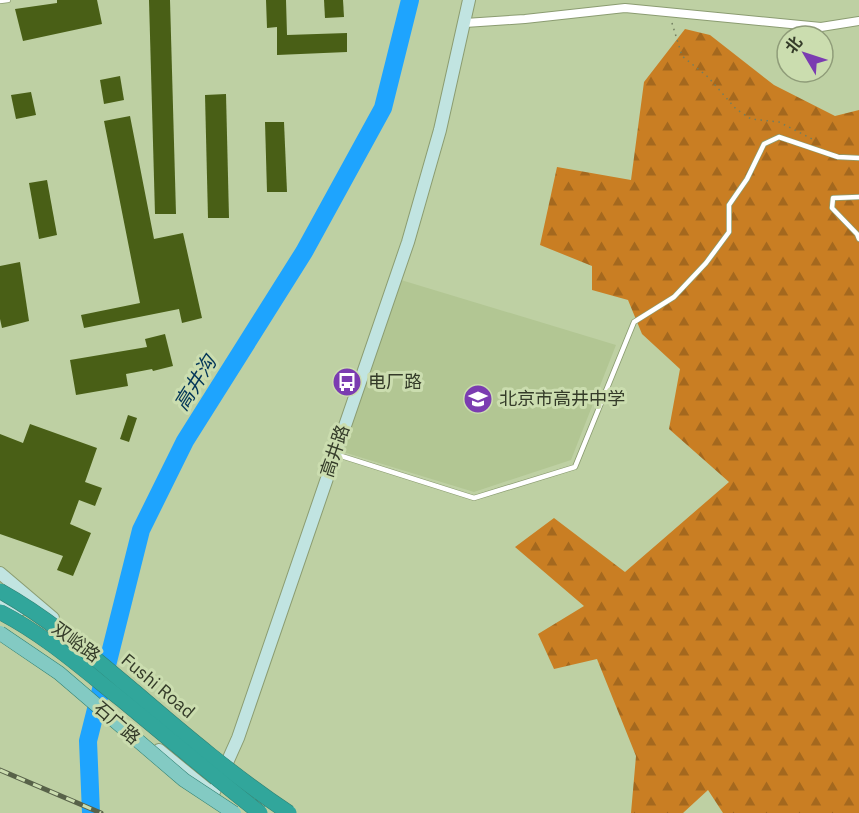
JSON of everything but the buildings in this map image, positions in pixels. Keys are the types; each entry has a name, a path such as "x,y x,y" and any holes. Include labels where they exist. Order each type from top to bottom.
{"highway":[{"name":"Fushi Road","path":"0,591 75,641 202,749 289,813"},
{"name":"Fushi Road","path":"0,612 74,660 206,771 260,813"}],"main road":[{"name":"石广路","path":"0,633 59,674 184,780 234,813"}],"street":[{"name":"高井路","path":"213,794 227,765 408,242 426,186 469,0"},
{"path":"465,23 625,8 821,27 859,21"},
{"path":"0,573 76,638"},
{"name":"双峪路","path":"0,602 32,612 76,638 190,735 289,813"},
{"name":"双峪路","path":"0,633 59,668 213,794 245,813"}],"lane":[{"path":"0,1 8,0"},
{"path":"334,454 474,498 575,467 634,322 674,297 712,256 729,232 729,205 747,179 764,144 779,137 838,157 859,158"},
{"path":"859,197 833,198 832,208 859,239"}],"path":[{"path":"668,11 682,56 708,77 736,109 751,119 778,122 819,142"}],"shaded area":[{"name":"北京市高井中学","path":"401,280 616,345 571,460 474,492 343,452"}],"green space":[{"path":"685,29 710,35 774,85 835,116 859,110 859,813 723,813 708,790 683,813 631,813 636,756 597,659 554,669 538,634 584,606 515,547 554,518 625,572 729,482 669,429 680,369 642,334 628,300 592,290 592,266 540,245 557,167 631,180 644,82"}],"waterway":[{"name":"高井沟","path":"91,813 88,741 141,530 185,441 304,252 383,108 410,0"}],"railway":[{"path":"0,770 101,813"}],"place":[{"name":"电厂路","path":"347,382"},
{"name":"北京市高井中学","path":"478,399"}]}
